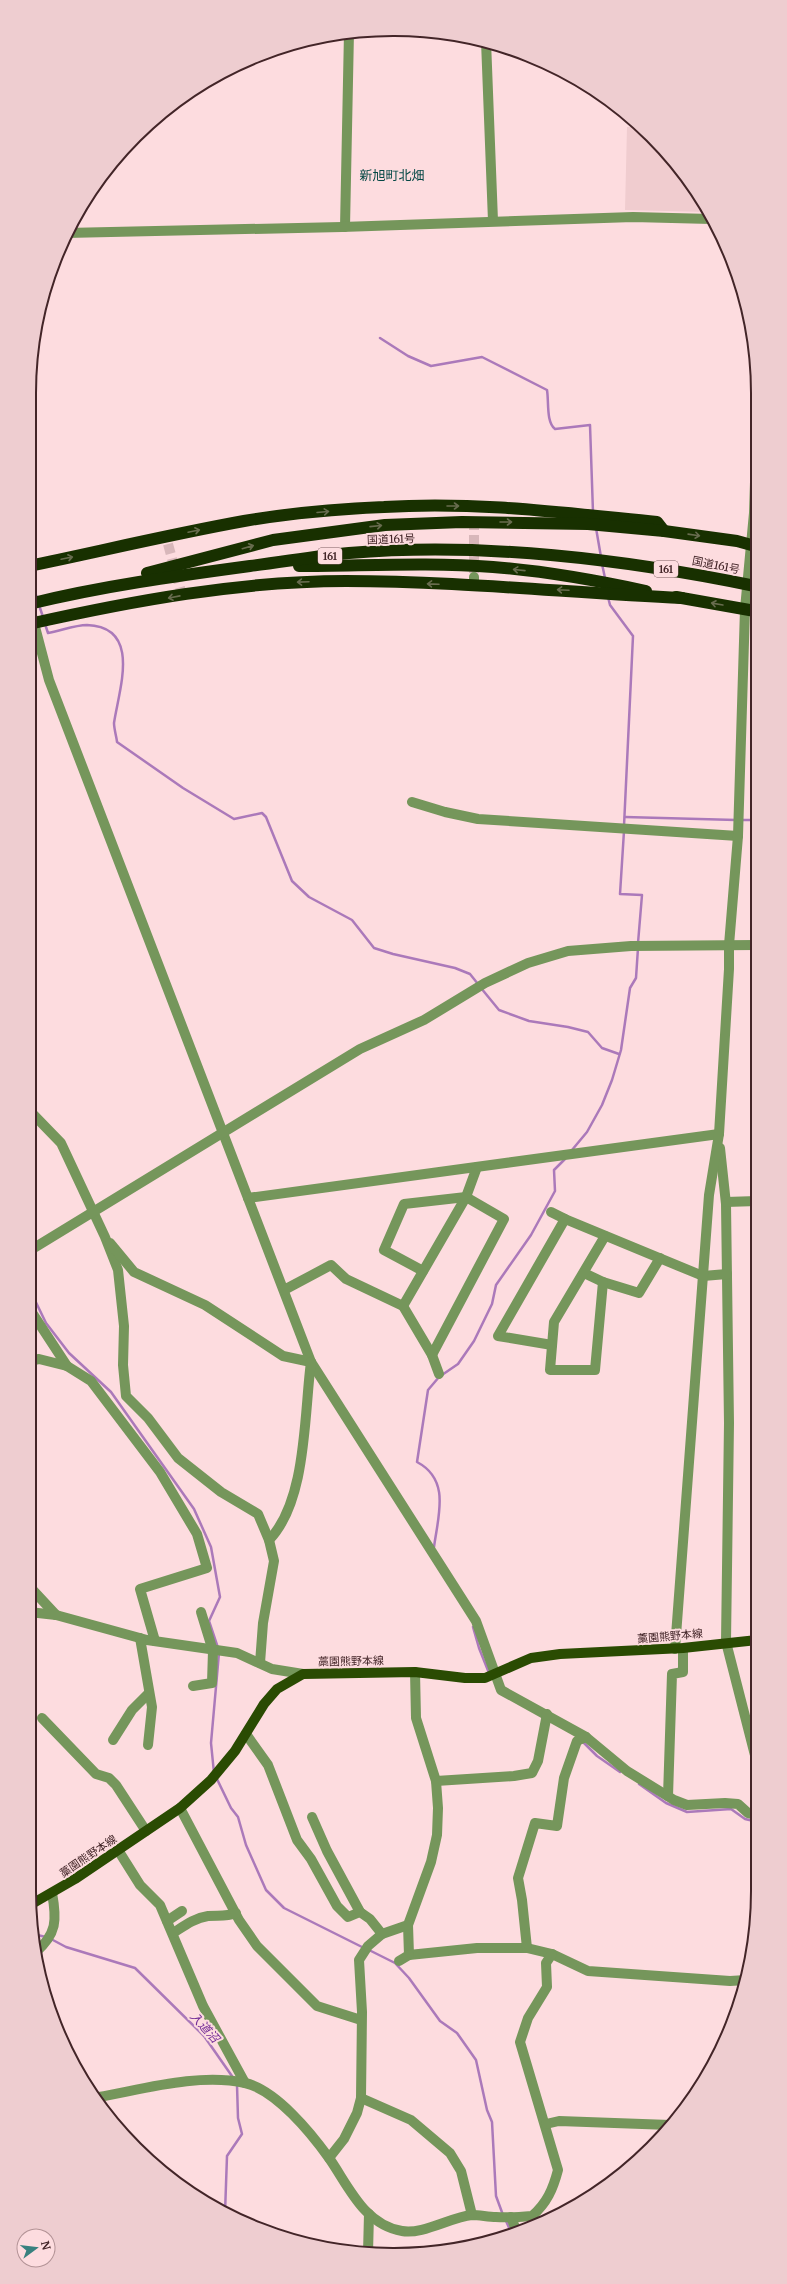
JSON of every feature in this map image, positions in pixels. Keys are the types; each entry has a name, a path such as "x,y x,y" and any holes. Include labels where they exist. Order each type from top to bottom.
{"highway":[{"path":"36,565 167,540 244,521 296,514 385,506 474,506 593,520"},
{"path":"116,584 151,572 273,540 319,532 385,525 593,520 657,522 664,531 736,541 751,546"},
{"name":"国道161号","path":"36,602 116,584 348,553 405,551 505,553 594,560 649,566 751,585"},
{"path":"248,567 400,564 493,567 607,588 682,598 750,610"},
{"path":"36,623 182,595 292,583 346,581 474,581 607,588"}],"main road":[{"name":"藁園熊野本線","path":"36,1901 52,1893 180,1808 219,1771 246,1734 264,1704 277,1689 303,1674 415,1672 465,1678 485,1678 531,1658 560,1654 679,1649 726,1642 751,1640"}],"street":[{"path":"345,227 348,39"},
{"path":"486,48 493,221"},
{"path":"74,233 345,227 633,217 705,219"},
{"path":"474,506 474,520"},
{"path":"668,1796 672,1674 683,1672 679,1649 709,1195 719,1134 729,969 728,945 738,831 751,578"},
{"path":"36,637 49,680 311,1362 476,1622 501,1690 582,1738 627,1771 687,1806 725,1802 738,1804 748,1813 751,1814"},
{"path":"412,802 445,812 478,819 630,829 738,831"},
{"path":"36,1247 223,1131 360,1050 424,1020 485,983 528,963 568,951 632,946 751,945"},
{"path":"36,1117 61,1143 105,1237 118,1270 122,1299 125,1346 123,1365 124,1398 114,1410"},
{"path":"248,1198 719,1134"},
{"path":"719,1134 726,1202 727,1274 729,1423 726,1642 751,1740"},
{"path":"403,1306 466,1197 477,1167"},
{"path":"423,1271 384,1250 404,1204 466,1197 504,1220 432,1354"},
{"path":"726,1202 751,1201"},
{"path":"551,1212 703,1276 727,1274"},
{"path":"552,1345 498,1336 565,1219"},
{"path":"603,1282 595,1370 550,1370 554,1322 584,1274 605,1236"},
{"path":"105,1237 134,1272 205,1305 283,1356 311,1362"},
{"path":"584,1274 603,1282 639,1293 660,1258"},
{"path":"284,1290 331,1265 346,1279 403,1306 432,1354 439,1374"},
{"path":"36,1319 67,1366"},
{"path":"36,1360 67,1366 91,1381 160,1472 197,1534 207,1568 140,1588 155,1641"},
{"path":"269,1540 276,1532 293,1498 299,1472 311,1362"},
{"path":"124,1398 148,1418 178,1458 221,1492 258,1514 269,1540 274,1561 263,1623 260,1663"},
{"path":"36,1594 56,1615"},
{"path":"193,1686 212,1683 213,1651 201,1612"},
{"path":"36,1613 56,1615 140,1638 213,1651 237,1653 281,1671 303,1674"},
{"path":"140,1638 152,1707 148,1745"},
{"path":"409,1955 408,1926 432,1862 437,1834 438,1808 436,1780 416,1718 415,1672"},
{"path":"113,1740 132,1710 149,1693"},
{"path":"42,1718 96,1774 109,1778 116,1785 146,1831"},
{"path":"436,1780 514,1776 532,1773 538,1761 546,1718"},
{"path":"246,1734 268,1765 297,1840 311,1859 337,1906 348,1917 360,1912"},
{"path":"527,1948 518,1878 520,1868 535,1823 556,1826 564,1778 582,1738"},
{"path":"180,1808 236,1913 257,1946 316,2006 361,2020"},
{"path":"312,1817 327,1851 360,1912 370,1919 382,1934"},
{"path":"118,1850 140,1885 160,1905 203,2006 244,2083"},
{"path":"311,1859 327,1851"},
{"path":"41,1947 49,1939 56,1916 52,1893"},
{"path":"167,1921 182,1912"},
{"path":"173,1933 192,1921 206,1916 228,1917 236,1913"},
{"path":"329,2158 344,2138 357,2113 361,2098 359,1960 366,1950 382,1934 408,1926"},
{"path":"399,1961 409,1955 477,1948 527,1948 552,1954 588,1971 740,1980"},
{"path":"101,2096 208,2079 244,2083 256,2086 284,2106 329,2158 354,2197 369,2214 393,2229 402,2232 472,2215 497,2218 532,2216 544,2206 554,2186 558,2170 546,2124 520,2042 528,2018 547,1987 546,1963 552,1954"},
{"path":"361,2098 411,2120 453,2157 461,2171 472,2215"},
{"path":"546,2124 559,2121 663,2125"},
{"path":"368,2247 369,2214"},
{"path":"510,2217 514,2227"}],"shaded area":[{"path":"627,127 631,127 662,158 677,176 701,212 625,210"}],"waterway":[{"path":"380,338 408,356 431,366 482,357 547,390 550,422 555,429 590,425 593,512"},
{"path":"596,528 601,557"},
{"path":"602,564 605,578"},
{"path":"608,597 610,605 633,636 624,826"},
{"path":"39,605 43,617"},
{"path":"45,624 48,633 87,625 104,628 115,636 121,648 123,662 120,694 114,723 117,742 183,788 234,819 262,813 266,817 292,881 309,897 352,920 374,948 393,954 455,968 470,974 478,984"},
{"path":"625,817 736,820"},
{"path":"741,820 751,820"},
{"path":"624,831 620,894 642,895 638,943"},
{"path":"572,1150 587,1132 602,1105 612,1080 621,1050 630,988 636,978 638,948"},
{"path":"481,988 499,1010 529,1021 568,1027 588,1032 602,1048 619,1054"},
{"path":"434,1547 440,1500 438,1489 435,1479 428,1470 417,1462 428,1390 439,1377 458,1364 474,1341 492,1304 496,1285 531,1235 555,1191 554,1170 565,1159"},
{"path":"36,1302 46,1323 69,1353 111,1392 194,1509 211,1547 220,1597 209,1621 218,1648"},
{"path":"473,1627 479,1648 489,1673"},
{"path":"214,1773 211,1743 219,1653"},
{"path":"582,1741 597,1756 620,1772"},
{"path":"216,1777 231,1808 238,1817 246,1845 266,1890 284,1908 364,1948"},
{"path":"639,1784 666,1803 687,1812 731,1809 745,1819 751,1820"},
{"name":"入道沼","path":"39,1935 46,1937"},
{"name":"入道沼","path":"51,1939 66,1947 135,1968 204,2036 234,2079"},
{"path":"369,1950 395,1963 409,1978 440,2021 457,2033 476,2060 487,2110 492,2122 496,2196 503,2215"},
{"name":"入道沼","path":"225,2206 227,2156 242,2134 238,2118 237,2085"},
{"path":"506,2221 509,2228"}],"tunnel":[{"path":"474,520 474,573"},
{"path":"168,544 182,595"}],"district":[{"name":"新旭町北畑","path":"392,175"}]}
